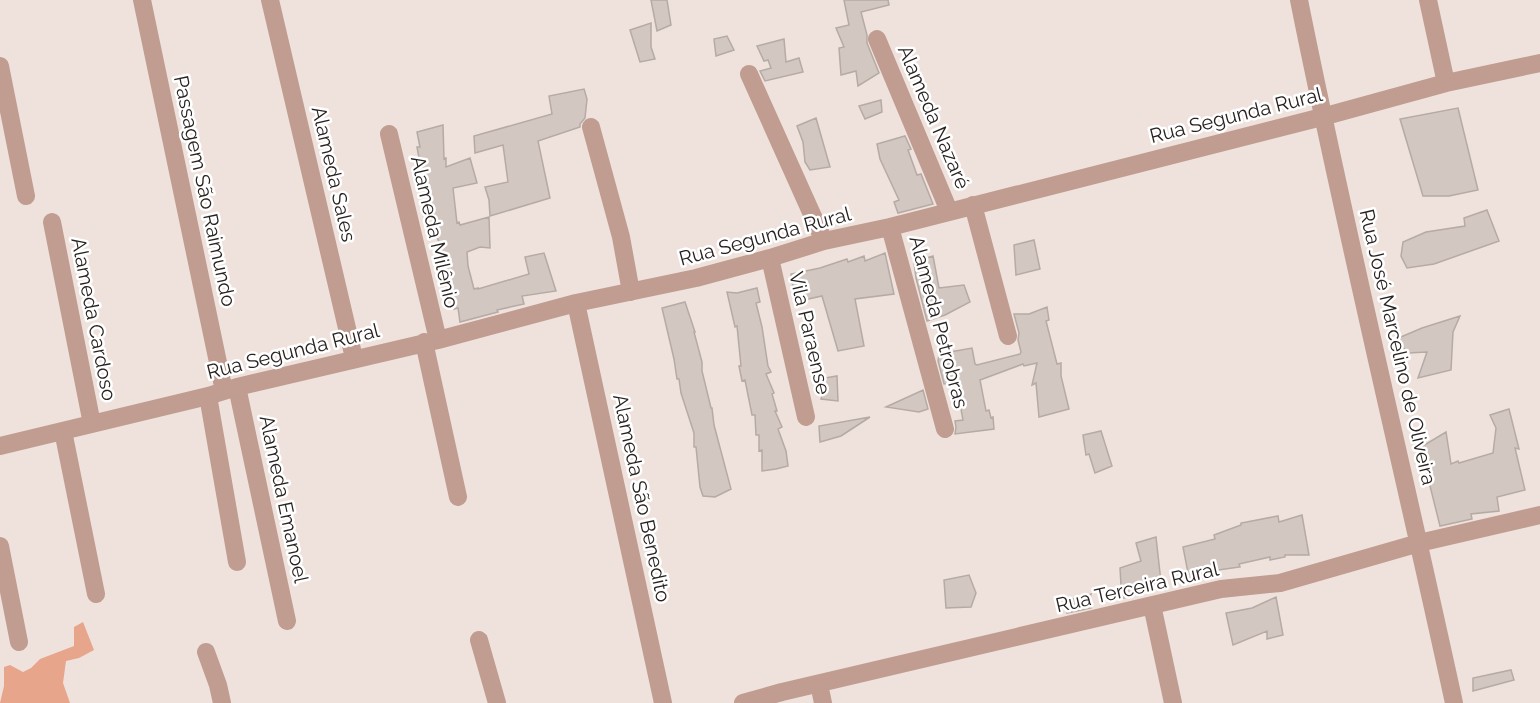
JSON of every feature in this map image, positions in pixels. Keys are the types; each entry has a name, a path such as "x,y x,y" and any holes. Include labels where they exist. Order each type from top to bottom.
{"street":[{"name":"Passagem São Raimundo","path":"142,0 223,391"},
{"name":"Alameda Sales","path":"270,0 354,358"},
{"name":"Rua José Marcelino de Oliveira","path":"1299,0 1322,117 1454,703"},
{"path":"1428,0 1446,82"},
{"name":"Alameda Nazaré","path":"878,39 949,211"},
{"name":"Rua Segunda Rural","path":"0,446 431,341 576,303 696,278 824,241 890,227 1322,117 1446,82 1540,63"},
{"path":"0,66 26,196"},
{"path":"749,74 824,241"},
{"path":"591,127 621,237 631,292"},
{"name":"Alameda Milênio","path":"389,134 431,341 458,497"},
{"path":"973,205 1008,336"},
{"name":"Alameda Cardoso","path":"51,222 92,424"},
{"name":"Alameda Petrobras","path":"890,227 945,429"},
{"name":"Vila Paraense","path":"770,258 806,417"},
{"name":"Alameda São Benedito","path":"576,303 663,703"},
{"path":"223,391 237,562"},
{"name":"Alameda Emanoel","path":"223,391 287,621"},
{"path":"63,431 96,594"},
{"name":"Rua Terceira Rural","path":"743,703 783,698 819,684 1152,605 1221,590 1280,583 1419,543 1540,515"},
{"path":"0,546 20,642"},
{"path":"1152,605 1173,703"},
{"path":"479,640 496,703"},
{"path":"206,652 222,703"},
{"path":"819,684 823,703"}],"shaded area":[{"path":"83,622 94,650 79,658 66,661 63,683 70,703 0,703 4,686 4,667 10,665 23,672 40,659 74,646 74,627"}],"building":[{"path":"651,0 667,0 671,25 657,31"},
{"path":"844,0 888,0 889,5 861,12 867,43 879,73 858,86 856,71 841,75 839,48 844,47 836,28 849,25"},
{"path":"651,23 651,47 655,59 640,62 630,30"},
{"path":"727,36 734,50 716,56 714,39"},
{"path":"784,39 786,62 799,58 803,72 765,81 760,71 771,68 768,60 764,61 757,46"},
{"path":"584,89 587,99 585,118 580,127 538,141 550,198 490,216 485,187 508,182 503,145 475,153 474,136 552,114 549,96"},
{"path":"881,100 882,112 865,119 859,106"},
{"path":"1458,108 1478,190 1449,196 1423,196 1400,119"},
{"path":"816,118 830,167 810,170 805,162 803,142 797,126"},
{"path":"443,125 446,167 470,158 477,183 453,188 457,223 459,222 460,225 489,217 490,248 480,247 467,252 474,289 529,274 525,257 544,253 556,291 522,296 524,304 460,322 458,308 454,309 451,293 449,294 448,276 445,277 445,257 441,258 440,245 434,229 439,228 421,169 417,147 420,147 417,132"},
{"path":"905,136 911,149 908,150 917,175 921,174 933,204 898,213 894,202 899,200 880,159 877,144"},
{"path":"1487,210 1499,241 1434,264 1407,268 1401,256 1403,242 1426,232 1465,226 1464,218"},
{"path":"1034,240 1040,269 1016,275 1014,245"},
{"path":"885,253 894,294 855,299 864,346 838,351 822,296 795,302 791,274 847,259 848,262 864,256 865,261"},
{"path":"933,256 939,288 964,285 970,302 927,321 914,262"},
{"path":"757,288 760,302 756,303 771,372 766,374 774,393 772,394 777,411 775,411 782,427 778,429 786,451 788,466 762,471 762,450 759,451 759,435 756,435 755,415 752,415 745,380 742,381 737,326 735,327 727,292 737,293"},
{"path":"685,302 695,332 714,425 731,489 715,497 703,496 700,487 694,433 681,393 679,379 677,379 662,308"},
{"path":"1047,307 1049,320 1046,321 1057,364 1061,363 1061,376 1069,409 1039,417 1036,383 1032,385 1037,363 1024,366 1023,364 980,380 986,411 989,410 991,418 993,417 994,429 955,434 955,421 963,420 956,382 944,384 938,361 939,354 972,348 977,365 1020,354 1019,333 1014,314 1029,314"},
{"path":"1460,316 1453,332 1451,370 1418,378 1427,352 1408,353 1396,339"},
{"path":"837,376 838,401 821,399 824,389 819,379"},
{"path":"923,390 928,409 919,412 886,407"},
{"path":"1509,409 1519,449 1515,448 1525,490 1497,497 1499,511 1471,514 1472,519 1440,526 1421,447 1446,432 1451,464 1493,453 1496,428 1490,415"},
{"path":"870,417 841,436 820,442 819,426"},
{"path":"1101,431 1112,466 1095,473 1089,454 1086,455 1083,435"},
{"path":"1302,515 1309,555 1285,555 1285,557 1270,560 1270,557 1239,564 1240,567 1204,572 1205,578 1189,578 1183,547 1215,539 1214,535 1241,525 1241,523 1278,516 1279,522"},
{"path":"1156,537 1161,582 1135,588 1136,594 1124,598 1120,568 1141,561 1136,543"},
{"path":"969,575 976,593 971,607 946,608 944,580"},
{"path":"1091,594 1089,603 1091,608 1067,613 1065,601"},
{"path":"1276,597 1283,635 1267,639 1267,631 1233,645 1226,613 1252,608"},
{"path":"1511,670 1514,680 1473,691 1473,678"}]}
